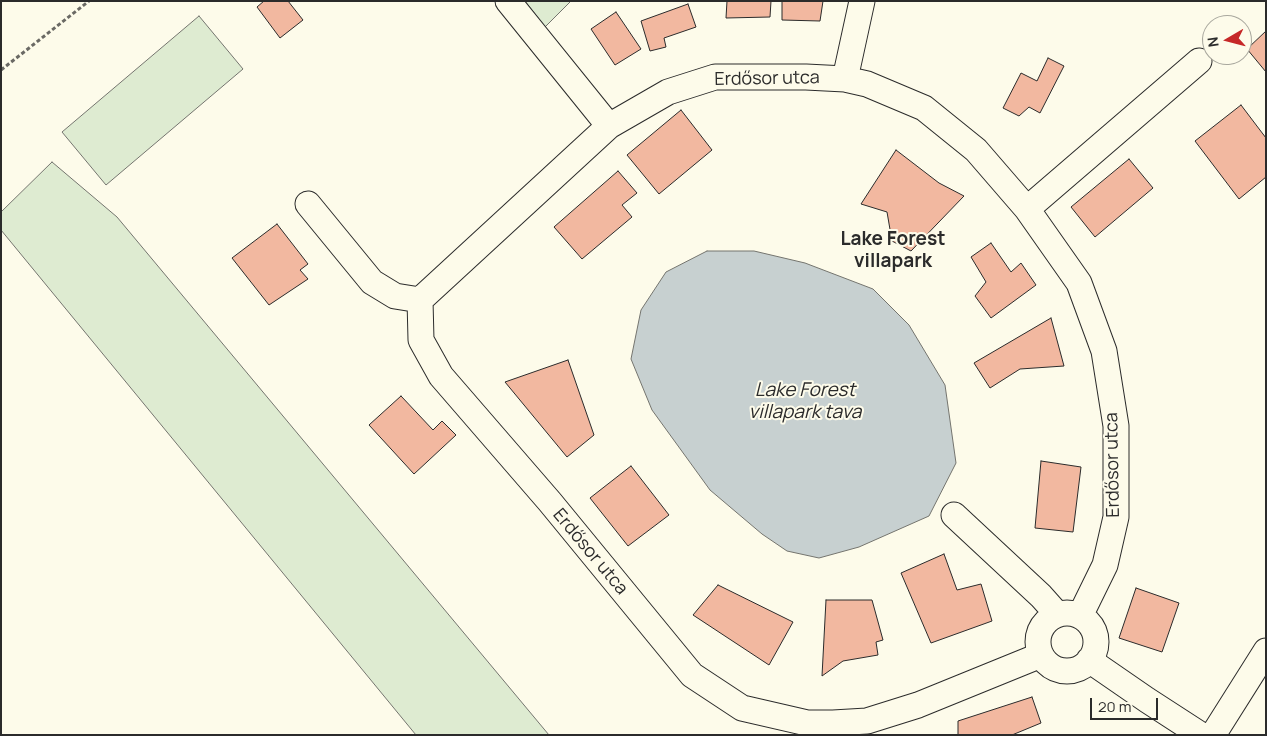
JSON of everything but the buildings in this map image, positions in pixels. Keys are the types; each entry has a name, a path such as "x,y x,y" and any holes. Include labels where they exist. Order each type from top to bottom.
{"street":[{"path":"508,1 609,126"},
{"name":"Erdősor utca","path":"845,79 862,1"},
{"path":"1027,209 1199,61"},
{"name":"Erdősor utca","path":"715,77 845,79 867,84 924,108 976,150 1027,209 1079,283 1104,350 1116,426 1116,517 1104,565 1069,615 1048,619 1042,626 1038,636 1041,656 918,705 867,721 833,729 742,708 692,675 550,502 441,376 421,340 420,300 609,126 668,92 715,77"},
{"path":"308,204 372,282 395,296 420,300"},
{"path":"954,515 1042,596 1069,615 1088,622 1094,631 1096,641 1094,651 1089,660 1080,668 1070,671 1058,670 1048,664 1041,656"},
{"path":"1213,735 1266,651"},
{"path":"1089,660 1201,735"}],"path":[{"path":"1,70 89,1"}],"green space":[{"path":"525,1 571,1 545,27"},
{"path":"199,16 243,69 106,185 62,132"},
{"path":"52,162 117,217 549,735 416,735 1,230 1,212"}],"water":[{"name":"Lake Forest villapark tava","path":"707,251 754,251 805,263 873,289 909,325 945,385 956,463 929,516 859,547 819,558 787,551 762,534 710,490 652,410 631,359 641,310 666,272"}],"district":[{"name":"Lake Forest villapark","path":"893,251"}]}
